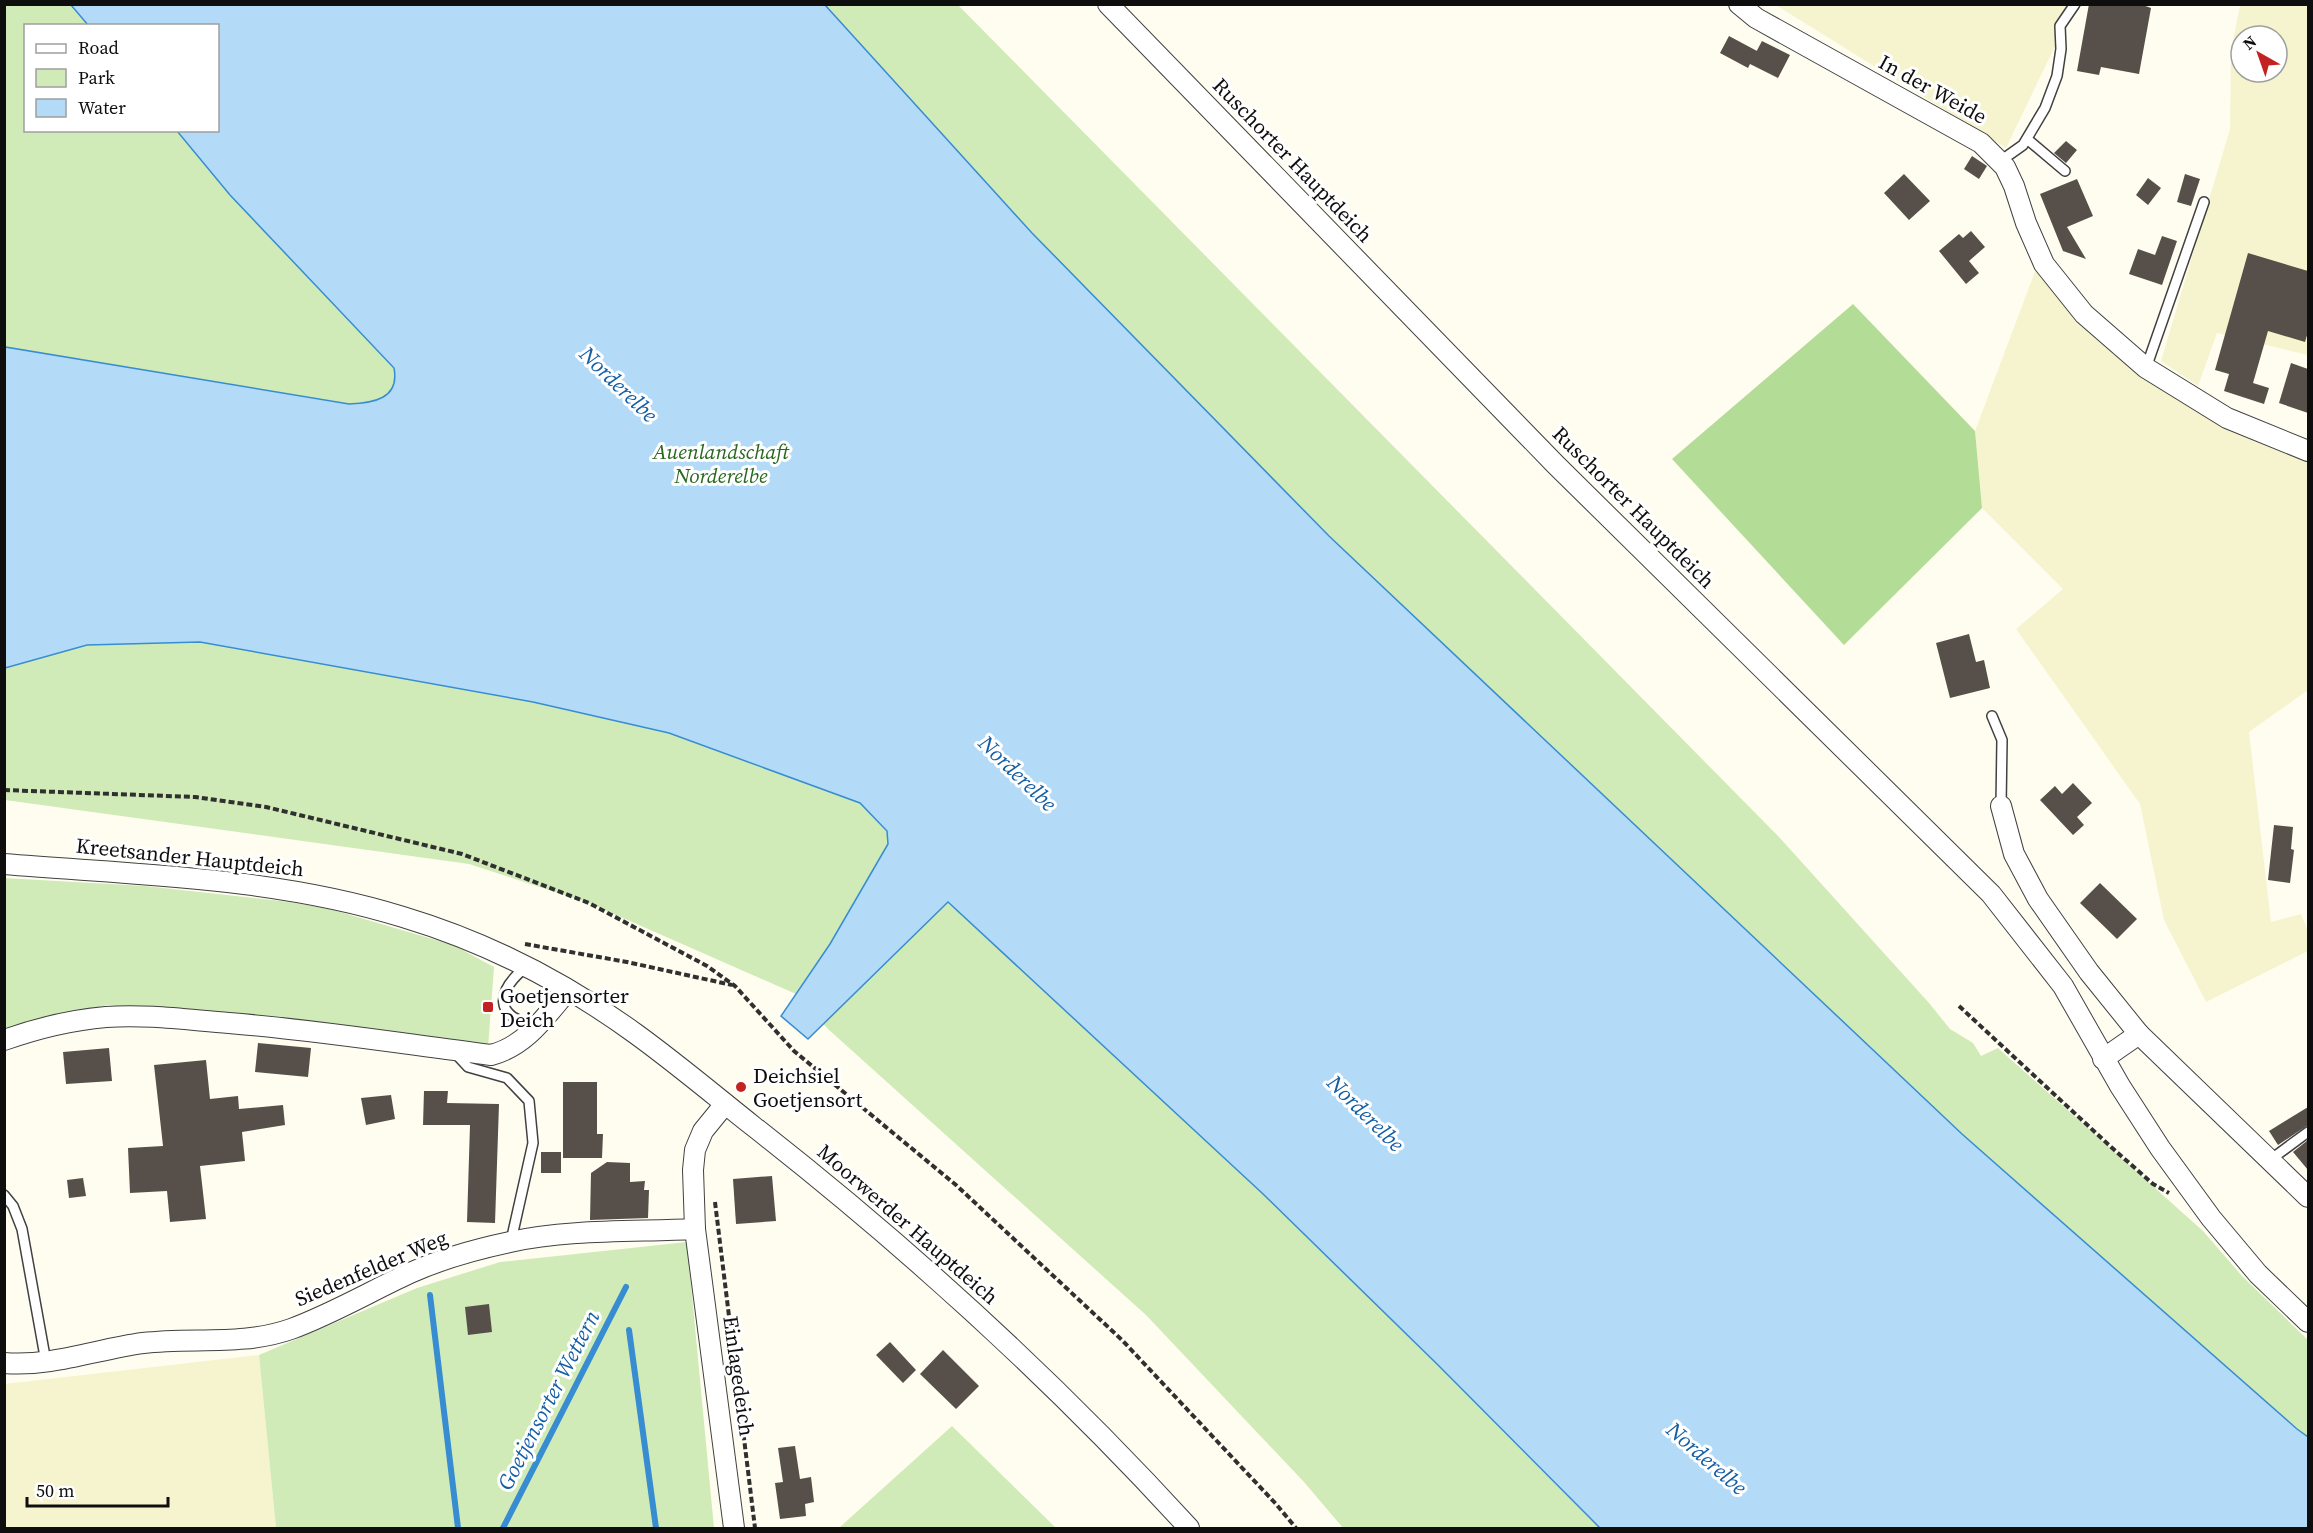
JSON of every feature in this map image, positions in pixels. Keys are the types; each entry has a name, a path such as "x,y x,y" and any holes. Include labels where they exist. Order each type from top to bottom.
{"street":[{"name":"Ruschorter Hauptdeich","path":"1108,4 1557,465 1991,894 2063,986 2103,1059 2160,1148 2211,1218 2258,1274 2308,1322"},
{"name":"In der Weide","path":"1738,4 1756,18 1981,143 2005,167 2044,264 2084,314 2146,368 2227,418 2308,451"},
{"path":"2001,806 2014,854 2034,891 2089,972 2139,1034 2308,1197"},
{"name":"Kreetsander Hauptdeich","path":"4,864 241,883 307,892 406,918 498,952 568,990"},
{"path":"4,1040 71,1021 108,1017 147,1017 278,1027 491,1055 508,1050 523,1040 568,990"},
{"name":"Moorwerder Hauptdeich","path":"568,990 635,1033 904,1248 1067,1399 1189,1528"},
{"path":"2103,1059 2139,1034"},
{"path":"695,1229 693,1170 695,1150 703,1131 725,1104"},
{"name":"Siedenfelder Weg","path":"4,1363 46,1362 141,1343 183,1340 219,1341 266,1336 291,1329 413,1272 454,1257 511,1241 597,1233 695,1229"},
{"name":"Einlagedeich","path":"695,1229 734,1528"}],"lane":[{"path":"1999,162 2023,146 2045,108 2057,76 2061,48 2060,26 2075,4"},
{"path":"2027,139 2065,171"},
{"path":"2146,368 2204,202"},
{"path":"1992,716 2002,740 2001,806"},
{"path":"527,966 509,982 504,991 504,1003 510,1015 522,1022 538,1024"},
{"path":"452,1050 468,1067 507,1078 530,1101 533,1143 511,1241"},
{"path":"2270,1161 2308,1132"},
{"path":"4,1195 13,1206 22,1229 46,1362"}],"path":[{"path":"4,790 195,797 266,807 462,854 589,903 707,966 735,986 794,1052 956,1185 1122,1340 1296,1528"},
{"path":"498,952 524,944 627,962 735,986"},
{"path":"1959,1006 2127,1161 2153,1184 2172,1195"},
{"path":"714,1198 755,1528"}],"shaded area":[{"path":"1779,4 2075,5 2006,148 1777,6"},
{"path":"2240,5 2308,5 2308,355 2217,333 2198,386 2161,361 2230,129 2231,84 2289,84 2289,24 2236,24"},
{"path":"2037,266 2080,322 2308,457 2308,690 2249,732 2271,922 2301,914 2308,931 2308,951 2206,1002 2164,920 2140,804 2016,629 2063,589 1982,508 1975,431"},
{"path":"259,1355 276,1528 5,1528 4,1384"}],"green space":[{"name":"Auenlandschaft Norderelbe","path":"4,5 958,5 1779,837 1950,1029 1973,1043 1981,1056 1998,1048 2203,1231 2242,1276 2308,1340 2308,1528 1343,1528 1304,1482 1146,1315 828,1029 796,994 589,903 469,864 5,800"},
{"path":"1853,304 1975,431 1982,508 1844,645 1672,459"},
{"path":"4,878 145,886 290,902 330,909 453,945 494,967 488,1048 108,1005 29,1023 5,1031"},
{"path":"687,1242 714,1528 276,1528 259,1355 417,1288 500,1262"},
{"path":"952,1426 1056,1528 838,1528 840,1527"}],"water":[{"name":"Auenlandschaft Norderelbe","path":"71,5 825,5 1032,233 1329,536 1962,1134 2308,1437 2308,1528 1600,1528 1262,1193 948,902 808,1039 781,1016 830,944 888,844 887,831 860,803 669,733 533,702 200,642 87,645 5,668 5,347 349,404 383,397 393,387 395,378 394,368 230,195 178,132 219,132 219,24 87,24"}],"building":[{"path":"2089,4 2140,4 2151,8 2139,74 2101,67 2099,75 2077,71"},
{"path":"1729,36 1757,51 1762,41 1790,55 1778,78 1750,64 1748,68 1720,53"},
{"path":"2066,141 2077,150 2066,163 2054,153"},
{"path":"1972,156 1987,166 1979,179 1964,169"},
{"path":"1904,174 1930,201 1909,220 1884,193"},
{"path":"2185,174 2200,179 2191,206 2177,202"},
{"path":"2148,178 2161,188 2148,205 2136,195"},
{"path":"2077,179 2093,216 2067,227 2086,259 2063,251 2040,194"},
{"path":"1971,231 1985,247 1969,261 1979,273 1966,284 1939,251 1959,234 1963,238"},
{"path":"2162,236 2177,241 2162,285 2129,274 2138,249 2155,255"},
{"path":"2248,253 2308,271 2308,332 2305,342 2268,331 2253,383 2269,388 2264,404 2224,391 2229,374 2215,370"},
{"path":"2291,363 2308,369 2308,413 2279,403"},
{"path":"1969,634 1976,662 1984,660 1990,688 1950,698 1936,643"},
{"path":"2073,783 2092,803 2077,817 2084,825 2073,835 2040,800 2055,786 2062,794"},
{"path":"2274,825 2293,827 2291,849 2294,850 2290,883 2268,880"},
{"path":"2100,883 2137,919 2117,939 2080,903"},
{"path":"258,1043 311,1048 308,1077 255,1072"},
{"path":"109,1048 112,1081 66,1084 63,1052"},
{"path":"206,1060 210,1099 238,1096 239,1109 283,1105 285,1125 242,1132 245,1161 200,1166 206,1219 170,1222 167,1191 130,1193 128,1148 163,1146 154,1065"},
{"path":"563,1082 597,1082 597,1134 603,1134 602,1158 563,1158"},
{"path":"424,1091 448,1091 447,1103 499,1104 495,1223 467,1222 470,1125 423,1125"},
{"path":"391,1095 395,1119 366,1125 361,1098"},
{"path":"2308,1107 2308,1125 2278,1145 2269,1131"},
{"path":"2308,1140 2308,1170 2293,1152"},
{"path":"541,1152 561,1152 561,1173 541,1173"},
{"path":"607,1162 630,1163 630,1182 645,1181 644,1190 649,1190 648,1218 590,1220 591,1173"},
{"path":"772,1176 776,1221 736,1224 733,1179"},
{"path":"83,1178 86,1196 69,1198 67,1180"},
{"path":"489,1304 492,1332 468,1335 465,1307"},
{"path":"890,1342 916,1370 903,1383 876,1355"},
{"path":"943,1350 979,1386 956,1409 920,1374"},
{"path":"795,1446 800,1479 811,1477 814,1502 805,1504 806,1516 780,1519 775,1483 783,1482 778,1448"}],"waterway":[{"name":"Goetjensorter Wettern","path":"503,1528 626,1287"},
{"path":"430,1295 458,1528"},
{"path":"629,1330 656,1528"}],"place":[{"name":"Goetjensorter Deich","path":"488,1007"},
{"name":"Deichsiel Goetjensort","path":"741,1087"}],"water label":[{"name":"Norderelbe","path":"619,384"},
{"name":"Norderelbe","path":"1018,773"},
{"name":"Norderelbe","path":"1366,1113"},
{"name":"Norderelbe","path":"1707,1458"}]}
